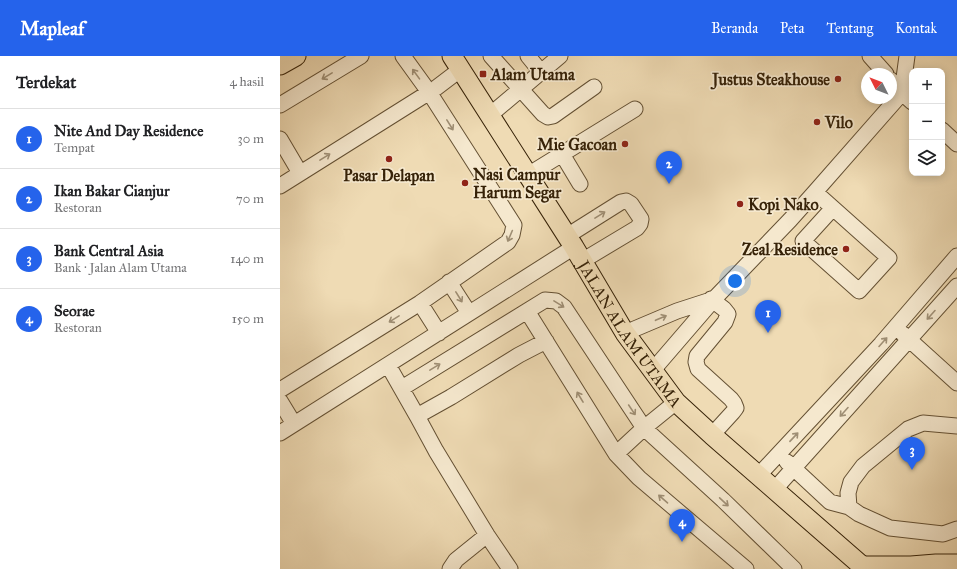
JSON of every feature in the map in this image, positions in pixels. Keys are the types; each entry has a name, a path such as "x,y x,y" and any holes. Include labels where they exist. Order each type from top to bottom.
{"main road":[{"path":"280,65 296,56"},
{"name":"JALAN ALAM UTAMA","path":"457,62 574,248 625,333 676,402 862,568 957,564"}],"lane":[{"path":"282,99 361,56"},
{"path":"280,390 420,303 508,242 512,235 514,226 430,92 403,56"},
{"path":"491,56 520,90 543,114 548,117 553,116 594,86"},
{"path":"528,56 541,72"},
{"path":"490,115 560,56"},
{"path":"870,56 881,68"},
{"path":"653,370 713,300 907,97 907,56"},
{"path":"280,186 430,92 457,62"},
{"path":"897,86 907,97"},
{"path":"528,175 635,109"},
{"path":"945,133 957,144"},
{"path":"280,139 300,173"},
{"path":"562,154 580,184"},
{"path":"815,192 890,258 859,292 803,241 833,208"},
{"path":"790,220 808,236"},
{"path":"280,432 574,248"},
{"path":"758,476 881,344 957,256"},
{"path":"449,282 469,313"},
{"path":"774,490 957,286"},
{"path":"402,388 545,300 556,301 564,307 644,428 723,500 794,569"},
{"path":"625,333 677,311 713,300"},
{"path":"712,435 736,408 732,399 698,369 696,362 697,356 725,322 728,314 713,300"},
{"path":"420,303 439,333"},
{"path":"527,311 616,454 639,478 746,569"},
{"path":"896,327 957,383"},
{"path":"417,416 519,355 546,341"},
{"path":"388,365 436,451 487,535 510,569"},
{"path":"280,401 294,424"},
{"path":"616,454 644,428 676,402"},
{"path":"849,507 848,493 852,482 863,466 908,429 923,423 957,426"},
{"path":"778,454 830,502 849,507 859,514 890,528 943,534 957,529"},
{"path":"450,569 456,560 487,535"}],"place":[{"name":"Alam Utama","path":"483,74"},
{"name":"Justus Steakhouse","path":"838,79"},
{"name":"Vilo","path":"817,122"},
{"name":"Mie Gacoan","path":"625,144"},
{"name":"Pasar Delapan","path":"389,159"},
{"name":"Nasi Campur Harum Segar","path":"465,183"},
{"name":"Ikan Bakar Cianjur","path":"669,184"},
{"name":"Kopi Nako","path":"740,204"},
{"name":"Zeal Residence","path":"846,249"},
{"name":"Nite And Day Residence","path":"768,333"},
{"name":"Bank Central Asia","path":"912,470"},
{"name":"Seorae","path":"682,542"}]}
